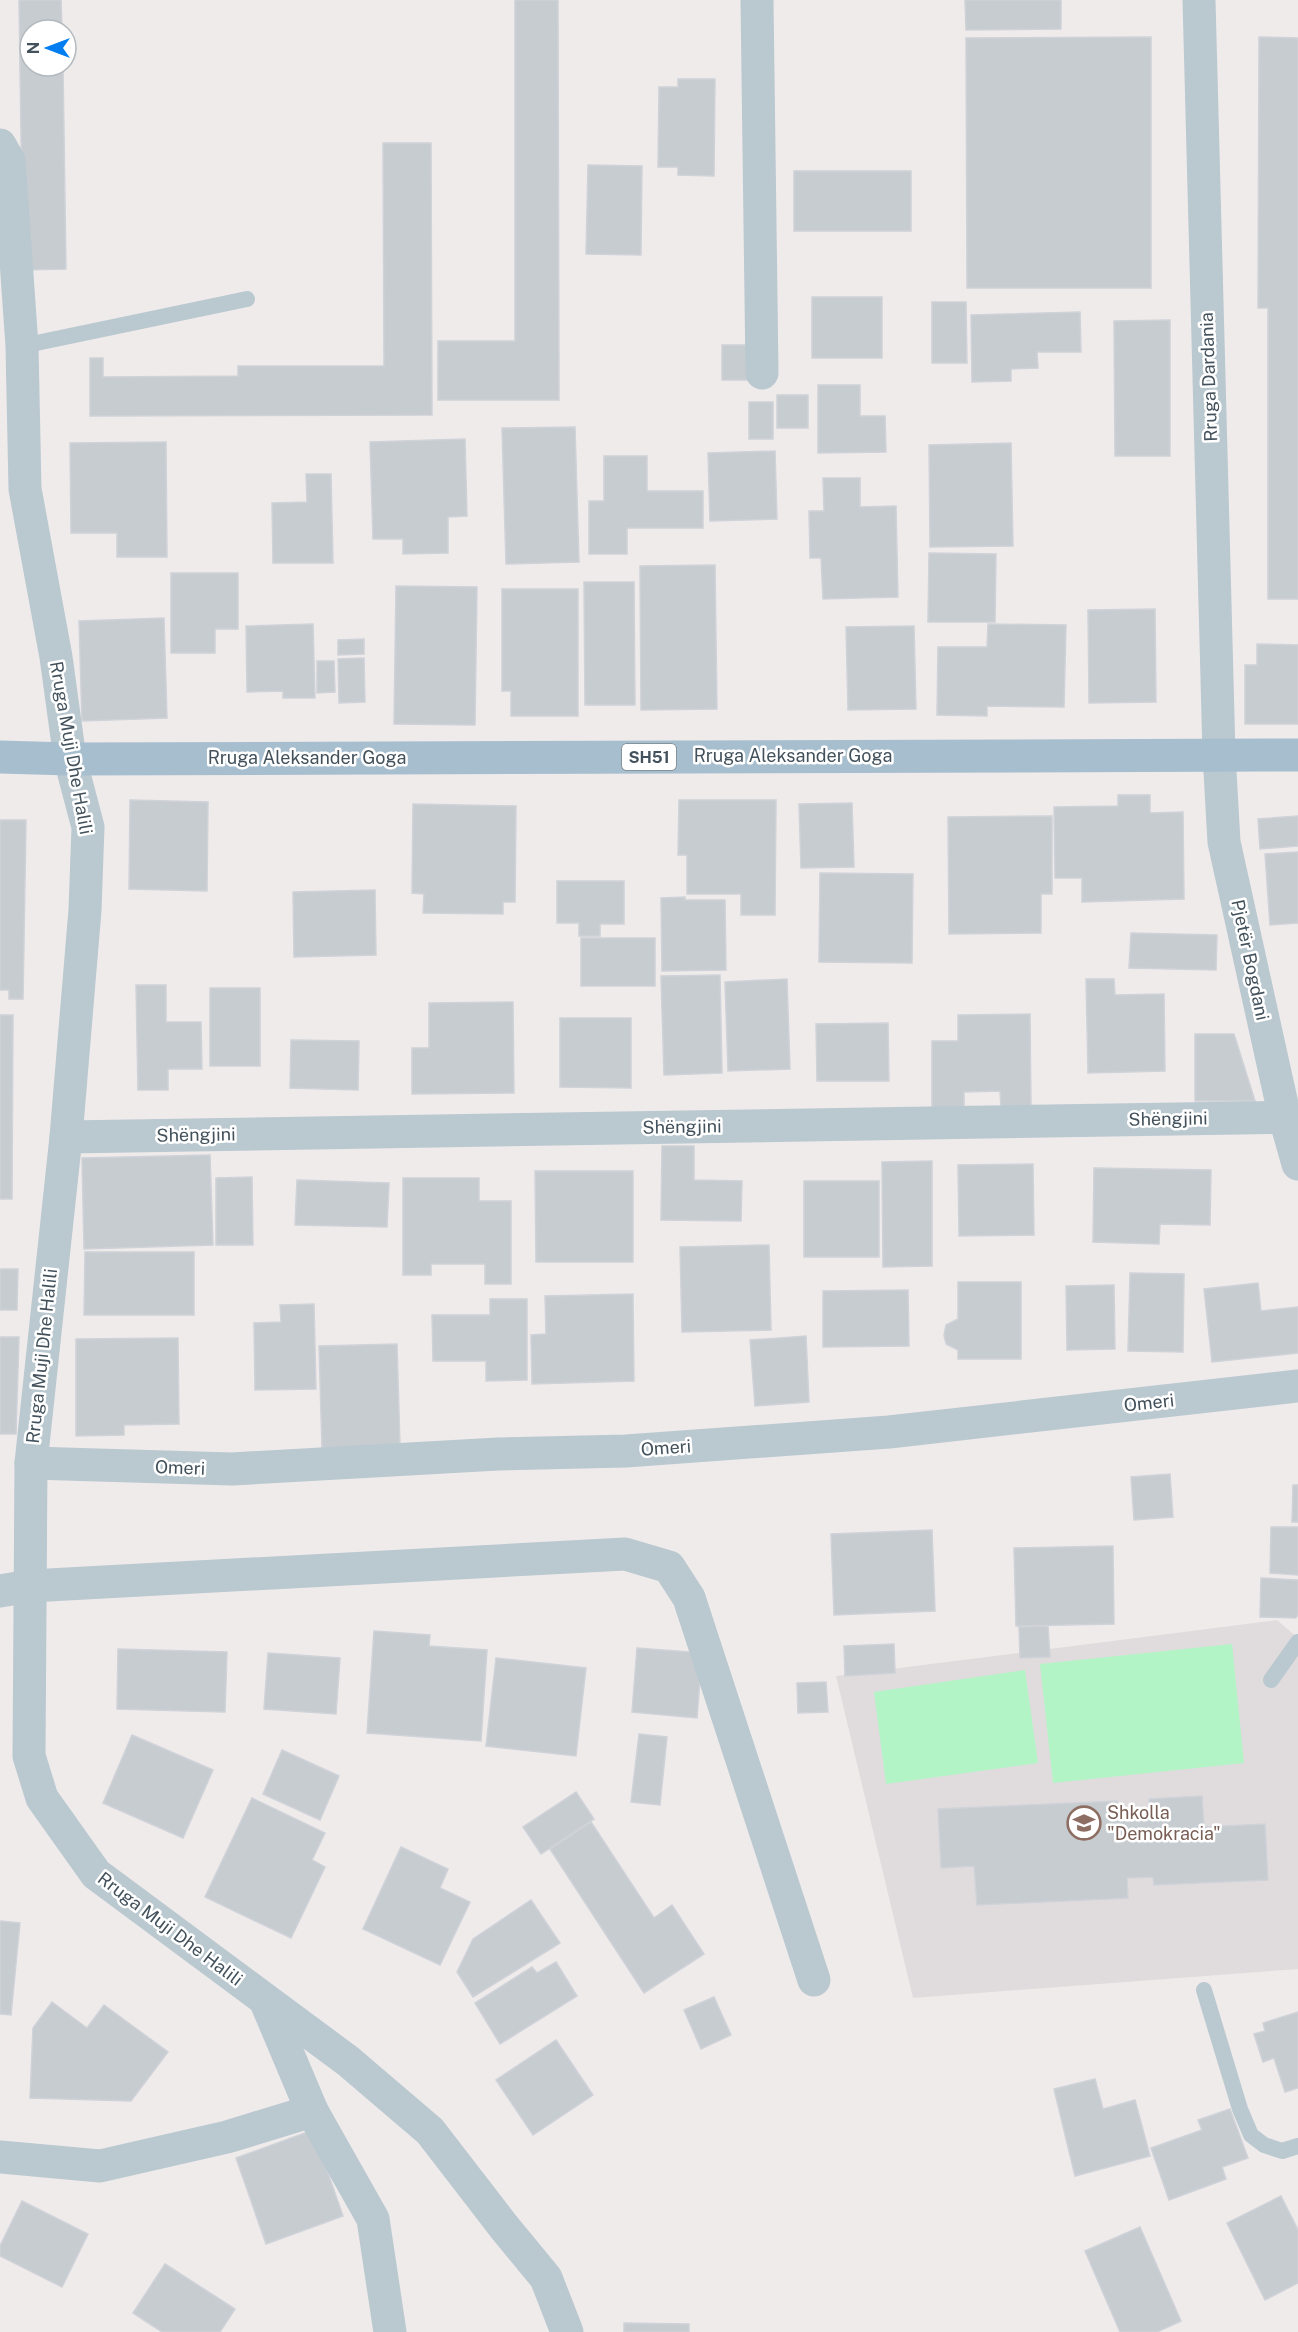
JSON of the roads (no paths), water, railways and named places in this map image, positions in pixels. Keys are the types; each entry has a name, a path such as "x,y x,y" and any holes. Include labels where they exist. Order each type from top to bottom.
{"main road":[{"name":"Rruga Aleksander Goga","path":"0,757 70,759 1298,755"}],"street":[{"path":"757,0 762,374"},
{"name":"Rruga Dardania","path":"1199,0 1219,754"},
{"name":"Rruga Muji Dhe Halili","path":"5,153 22,346 25,489 56,657 70,759 88,827 85,910 66,1137 31,1463 15,1588 28,1756 42,1798 96,1874 348,2061 430,2132 546,2278 567,2332"},
{"name":"Pjetër Bogdani","path":"1219,754 1224,842 1291,1117 1298,1164"},
{"name":"Shëngjini","path":"66,1137 1291,1117"},
{"name":"Omeri","path":"31,1463 232,1469 498,1454 626,1451 889,1432 1298,1386"},
{"path":"15,1588 625,1554 669,1567 689,1598 814,1980"},
{"path":"265,2000 312,2111 373,2219 390,2332"},
{"path":"0,2157 100,2166 227,2137 312,2111"}],"lane":[{"path":"22,346 247,299"},
{"path":"1271,1680 1298,1642"},
{"path":"1204,1990 1240,2109 1251,2135 1264,2145 1282,2151 1298,2146"}],"place":[{"name":"Shkolla \"Demokracia\"","path":"1084,1823"}]}
